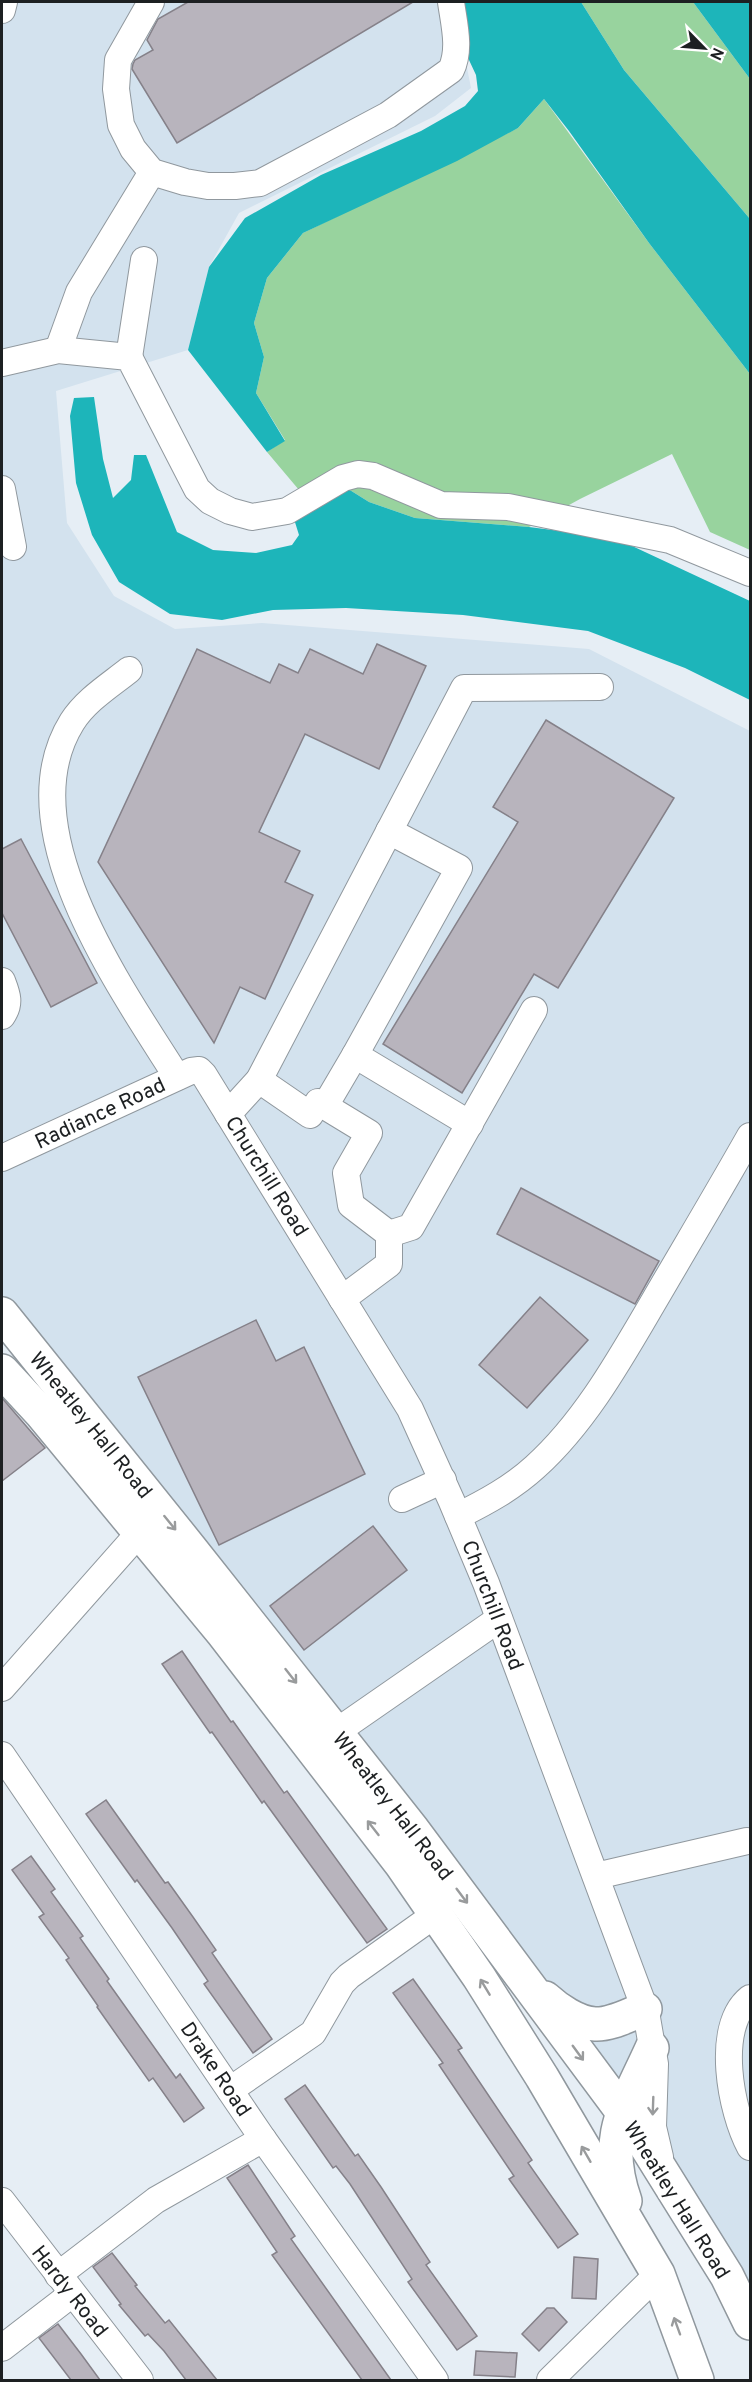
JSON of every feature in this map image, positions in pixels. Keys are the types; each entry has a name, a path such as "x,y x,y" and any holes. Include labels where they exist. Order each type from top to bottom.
{"highway":[{"name":"Wheatley Hall Road","path":"2,1314 413,1830 522,1976 636,2130 727,2277 750,2323"},
{"name":"Wheatley Hall Road","path":"2,1371 40,1413 222,1632 401,1864 436,1914 542,2077 653,2266 697,2380"},
{"path":"522,1976 553,2005 578,2020 595,2024 645,2009"},
{"path":"652,2048 622,2113 615,2139 618,2180 653,2266"}],"street":[{"path":"2,10 4,2"},
{"path":"151,2 118,60 116,89 121,125 133,149 152,172 208,186 260,183 388,116 451,70 456,59 451,2"},
{"path":"58,350 79,292 152,172"},
{"path":"144,260 129,357 196,489 210,501 230,511 252,517 287,512 343,478 358,474 373,476 441,505 508,507 670,540 750,573"},
{"path":"2,363 58,350 129,357"},
{"path":"2,489 13,547"},
{"name":"Churchill Road","path":"129,670 84,705 58,751 52,795 56,836 62,863 102,952 188,1074 228,1114 410,1409 443,1480 500,1619 645,2009 655,2064 652,2127 670,2186"},
{"path":"228,1114 260,1080 464,688 600,687"},
{"path":"325,1106 459,868 389,831"},
{"path":"2,981 9,999 7,1009 2,1016"},
{"path":"389,1234 411,1227 534,1010"},
{"path":"355,1055 470,1124"},
{"name":"Radiance Road","path":"2,1158 188,1074"},
{"path":"260,1080 310,1115 318,1102 369,1133 346,1173 351,1205 389,1234"},
{"path":"458,1516 501,1494 535,1467 594,1398 705,1216 750,1136"},
{"path":"342,1299 388,1264 389,1234"},
{"path":"402,1499 443,1480"},
{"path":"2,1688 140,1532"},
{"path":"336,1732 500,1619"},
{"name":"Drake Road","path":"2,1755 263,2139 435,2380"},
{"path":"596,1876 747,1841"},
{"path":"230,2090 314,2033 342,1983 349,1976 436,1914"},
{"path":"750,1998 744,2003 737,2017 729,2050 731,2086 741,2126 750,2147"},
{"path":"2,2348 156,2200 263,2139"},
{"name":"Hardy Road","path":"2,2201 140,2380"},
{"path":"550,2380 653,2266"}],"shaded area":[{"path":"2,2 454,2 471,88 435,116 239,213 209,267 188,350 56,391 67,523 114,596 175,629 262,623 589,649 750,731 750,2323 636,2129 2,1314"}],"green space":[{"path":"581,2 693,2 750,79 750,219 624,70"},
{"path":"544,99 649,243 750,374 750,550 710,532 672,454 529,527 415,518 369,502 345,487 310,503 267,452 285,440 256,393 264,357 254,323 267,278 303,233 518,128"}],"water":[{"path":"459,2 581,2 624,70 750,219 750,374 649,243 544,99 518,128 457,161 303,233 267,278 254,323 264,357 256,393 285,441 267,452 188,350 209,267 245,218 321,175 421,131 465,106 478,91 476,75 469,60"},
{"path":"693,2 750,2 750,79"},
{"path":"94,397 103,459 113,498 131,480 134,455 146,455 177,532 213,550 256,553 292,545 299,535 294,519 345,487 369,502 415,518 529,527 615,538 750,601 750,700 685,668 588,631 463,615 346,608 273,610 222,620 170,614 119,582 92,535 76,483 70,416 74,398"}],"building":[{"path":"188,2 413,2 177,143 132,69 135,60 153,50 147,40 158,19"},
{"path":"377,644 426,666 379,769 305,734 259,832 300,851 285,882 313,895 265,999 240,987 214,1043 98,862 197,649 270,683 279,664 298,673 310,649 363,674"},
{"path":"546,720 674,798 558,988 534,974 462,1093 383,1044 518,822 493,807"},
{"path":"21,839 97,983 51,1007 2,913 2,849"},
{"path":"521,1188 659,1261 635,1304 497,1234"},
{"path":"540,1297 588,1340 527,1408 479,1365"},
{"path":"256,1320 276,1361 304,1347 365,1474 219,1545 138,1377"},
{"path":"2,1398 45,1448 2,1481"},
{"path":"373,1526 407,1570 304,1650 270,1606"},
{"path":"182,1651 231,1722 233,1721 284,1793 287,1791 387,1929 367,1943 264,1801 262,1803 212,1732 210,1733 162,1664"},
{"path":"106,1800 216,1950 212,1953 272,2039 253,2053 204,1984 208,1981 172,1928 137,1880 135,1882 86,1814"},
{"path":"31,1856 55,1889 51,1892 83,1936 80,1938 109,1979 107,1981 176,2078 180,2074 204,2108 184,2122 153,2078 149,2081 66,1960 69,1958 39,1917 44,1914 12,1870"},
{"path":"413,1979 462,2048 458,2050 532,2160 528,2163 578,2234 558,2248 509,2179 514,2176 439,2065 443,2063 393,1993"},
{"path":"305,2085 355,2156 358,2154 381,2187 430,2262 426,2265 477,2336 457,2350 408,2282 412,2279 350,2184 336,2166 333,2168 285,2099"},
{"path":"248,2165 295,2236 291,2239 391,2380 362,2380 272,2255 277,2252 227,2178"},
{"path":"112,2253 165,2323 169,2320 217,2380 186,2380 164,2351 148,2334 145,2336 119,2305 121,2304 93,2267"},
{"path":"574,2257 598,2259 596,2299 572,2298"},
{"path":"547,2308 554,2308 567,2322 539,2351 522,2334"},
{"path":"58,2324 100,2380 71,2380 39,2338"},
{"path":"476,2351 517,2353 515,2377 474,2375"}]}
